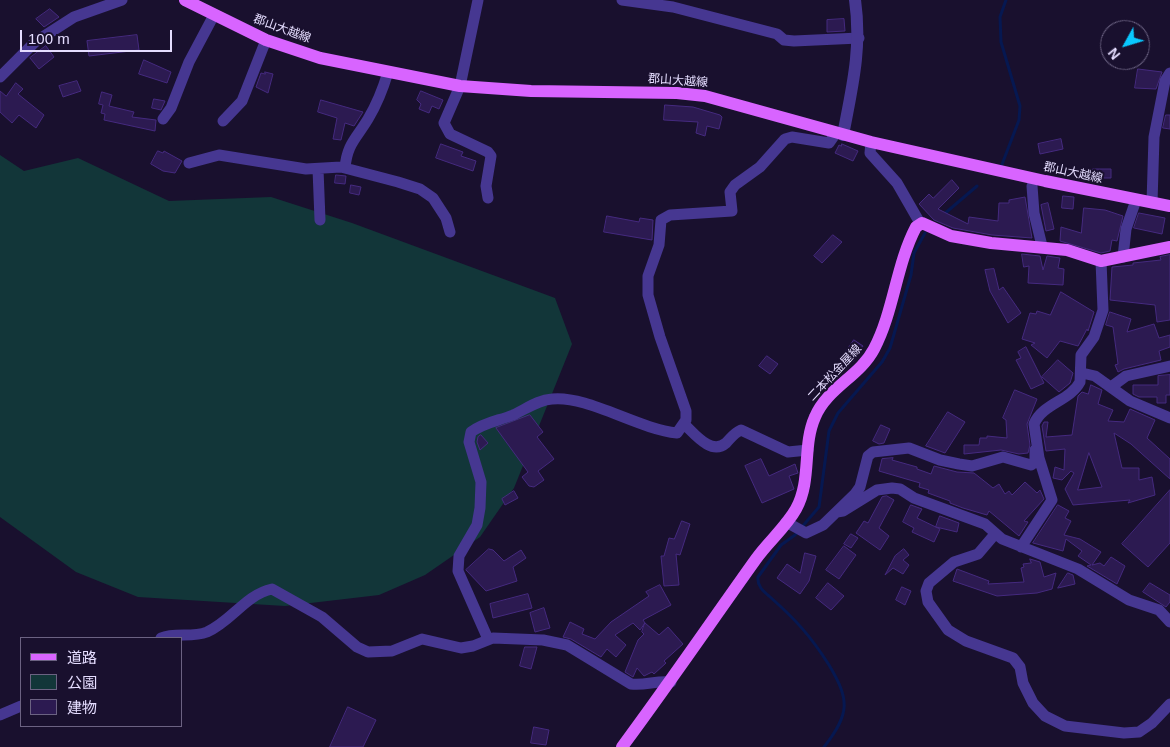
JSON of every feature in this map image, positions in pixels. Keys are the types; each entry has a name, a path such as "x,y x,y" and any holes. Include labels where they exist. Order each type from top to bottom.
{"main road":[{"name":"郡山大越線","path":"185,0 266,40 320,58 460,86 532,91 677,93 705,96 872,142 1170,206"},
{"path":"920,223 958,237 991,243 1042,246 1073,252 1101,261 1170,247"},
{"name":"二本松金屋線","path":"622,747 671,682 757,557 795,510 805,487 810,431 819,407 873,351 887,320 912,235 920,223"}],"street":[{"path":"0,77 35,42 74,17 122,0"},
{"path":"478,0 460,86 445,126 450,134 488,152 491,156 486,186 488,198"},
{"path":"622,0 673,7 777,34 789,41 859,38"},
{"path":"488,639 458,571 460,556 477,525 480,508 481,482 470,442 471,432 484,423 497,421 535,403 552,398 576,401 665,432 677,433 687,417 686,411 660,337 648,295 648,276 659,246 661,220 665,215 732,211 730,192 735,185 760,167 785,140 792,137 829,143 840,134 858,57 859,38 855,0"},
{"path":"162,119 171,108 189,62 214,15"},
{"path":"223,121 242,101 266,40"},
{"path":"345,168 346,153 351,142 377,104 388,72"},
{"path":"1152,203 1154,137 1165,81 1170,73"},
{"path":"872,142 870,153 896,183 920,223"},
{"path":"189,163 219,155 318,169 345,168 398,182 427,193 441,209 450,232"},
{"path":"318,169 320,220"},
{"path":"1032,186 1034,213 1042,246"},
{"path":"1123,257 1126,229 1136,200"},
{"path":"1021,547 1052,500 1033,429 1036,418 1042,411 1076,388 1082,373 1081,356 1094,337 1103,310 1101,261"},
{"path":"1111,387 1126,376 1170,366"},
{"path":"1082,373 1095,376 1130,401 1170,418"},
{"path":"684,424 708,446 714,447 726,443 741,430 788,452 808,450"},
{"path":"786,522 804,533 811,533 837,512 860,487 868,456 873,452 909,448 940,460 972,466 1003,457 1030,465 1035,462 1034,452 1037,447"},
{"path":"837,512 843,512 872,492 894,488 928,504 985,524 995,534 1021,547 1041,553 1085,572 1135,603 1155,608 1170,622"},
{"path":"995,534 978,554 954,562 929,583 926,591 928,602 948,630 966,641 1013,658 1020,667 1023,682 1033,703 1045,716 1065,726 1124,733 1139,732 1152,724 1170,704"},
{"path":"166,637 187,636 206,632 216,627 256,594 272,589 322,617 357,647 368,652 392,651 422,639 461,648 473,646 488,639 517,638 561,643 631,684 671,682"},
{"path":"0,715 20,706"}],"green space":[{"path":"0,155 24,171 78,158 169,201 271,197 352,223 555,298 572,344 514,488 480,537 425,575 379,595 285,606 138,597 76,572 0,517"}],"building":[{"path":"50,9 59,17 44,27 36,19"},
{"path":"844,19 845,31 827,32 827,20"},
{"path":"137,35 139,50 89,56 87,41"},
{"path":"46,46 54,57 39,69 30,58"},
{"path":"144,60 171,72 167,83 139,74"},
{"path":"1138,70 1162,72 1156,89 1135,88"},
{"path":"265,72 273,74 268,93 256,87 261,73 265,74"},
{"path":"77,81 81,91 63,97 59,86"},
{"path":"16,83 23,89 18,94 44,115 36,128 19,115 12,123 0,112 0,91 6,96"},
{"path":"421,91 443,100 439,109 432,106 429,113 419,109 421,104 417,100"},
{"path":"102,92 112,95 109,106 134,112 132,117 156,120 155,131 104,120 105,114 101,113 103,105 99,104"},
{"path":"154,99 165,101 161,110 152,108"},
{"path":"321,100 363,112 354,126 345,123 341,140 333,139 337,118 318,112"},
{"path":"665,105 693,107 720,115 722,117 719,129 707,126 705,136 696,133 698,122 664,120"},
{"path":"1166,115 1170,115 1170,129 1163,128"},
{"path":"1061,139 1063,149 1040,154 1038,144"},
{"path":"441,144 463,152 461,156 476,161 473,171 436,158"},
{"path":"842,144 858,151 853,161 835,153 839,145 841,146"},
{"path":"158,151 163,153 164,151 182,161 175,173 163,171 151,164"},
{"path":"1093,169 1111,169 1111,178 1093,178"},
{"path":"336,175 346,176 345,184 335,183"},
{"path":"952,180 959,188 938,209 968,224 969,217 998,221 999,203 1009,203 1009,200 1025,197 1032,238 992,235 953,228 934,220 919,204 929,194 933,198"},
{"path":"351,185 361,187 359,195 350,193"},
{"path":"1063,196 1074,197 1073,209 1062,208"},
{"path":"1048,203 1054,229 1046,231 1041,205"},
{"path":"1084,208 1105,210 1123,216 1117,241 1112,240 1110,251 1101,253 1060,241 1061,227 1081,233"},
{"path":"1139,213 1165,218 1162,234 1134,228"},
{"path":"607,216 639,222 640,218 653,220 652,240 604,232"},
{"path":"833,235 842,242 822,263 814,256"},
{"path":"1022,254 1040,256 1043,270 1047,256 1060,258 1058,268 1064,269 1063,285 1028,283 1029,266 1024,267"},
{"path":"1170,255 1170,320 1157,322 1155,305 1110,300 1112,267 1161,260 1160,257"},
{"path":"994,269 999,290 1003,287 1021,313 1008,323 990,291 985,270"},
{"path":"1061,292 1094,312 1088,331 1087,329 1078,346 1060,341 1047,358 1031,345 1035,343 1022,339 1030,313 1036,314 1037,311 1050,315"},
{"path":"1110,312 1131,319 1127,332 1154,324 1159,338 1170,335 1170,347 1159,351 1161,360 1118,372 1115,365 1118,364 1113,327 1106,325"},
{"path":"854,340 863,346 853,362 843,356"},
{"path":"1026,347 1044,383 1031,389 1016,360 1021,358 1018,352"},
{"path":"767,356 778,364 770,374 759,366"},
{"path":"1058,360 1073,373 1070,383 1059,392 1042,377"},
{"path":"1170,375 1170,395 1166,395 1166,403 1157,403 1157,397 1139,397 1133,394 1133,385 1158,385 1158,376"},
{"path":"1091,385 1102,390 1098,404 1113,410 1108,421 1124,422 1130,409 1155,420 1147,438 1170,459 1170,479 1131,444 1114,433 1122,468 1139,468 1139,480 1152,477 1155,495 1128,503 1130,500 1073,505 1065,489 1074,473 1071,471 1062,480 1053,478 1055,467 1064,470 1065,449 1046,451 1042,426 1044,422 1048,422 1046,437 1072,435 1078,396 1082,392 1088,394","holes":["1089,453 1102,487 1078,490"]},
{"path":"1015,390 1037,399 1027,424 1030,445 1028,453 1019,454 1001,450 964,454 964,445 979,445 980,438 987,438 987,436 1007,438 1006,420 1003,418"},
{"path":"948,412 965,422 945,453 926,446"},
{"path":"530,415 543,432 537,437 554,459 538,471 544,480 534,487 529,486 522,477 528,472 496,428"},
{"path":"881,425 890,429 884,443 879,444 873,441"},
{"path":"481,435 488,443 480,450 477,442 478,437"},
{"path":"893,458 892,460 917,467 917,469 931,474 934,466 957,472 974,473 993,488 999,484 1005,494 1009,491 1012,495 1025,482 1037,493 1040,490 1044,499 1024,521 1028,522 1019,536 989,511 987,515 963,508 928,493 929,490 919,487 920,483 879,471 882,459"},
{"path":"761,459 769,476 795,464 798,473 789,476 794,489 762,503 745,466"},
{"path":"1170,490 1170,543 1148,567 1122,544"},
{"path":"514,491 518,498 505,505 502,499"},
{"path":"887,496 894,500 879,528 889,536 880,550 856,533 864,521 868,523 882,497"},
{"path":"911,505 922,509 917,518 940,529 934,542 912,532 914,528 903,522"},
{"path":"1058,505 1069,511 1065,518 1071,521 1064,535 1080,539 1101,552 1092,565 1100,563 1104,566 1111,557 1125,566 1117,584 1087,566 1091,565 1078,556 1082,551 1066,539 1063,551 1033,543"},
{"path":"940,516 959,523 957,532 936,527"},
{"path":"682,521 690,524 680,555 676,554 679,585 664,586 661,556 664,556 669,538 674,539"},
{"path":"851,534 858,538 851,548 844,544"},
{"path":"844,546 856,555 839,579 826,570"},
{"path":"489,549 493,550 504,561 521,550 526,558 513,567 517,581 486,591 466,570"},
{"path":"904,549 909,555 903,560 909,565 903,574 893,568 885,575 895,556"},
{"path":"805,553 816,556 809,581 800,594 777,578 787,564 800,573"},
{"path":"1030,559 1040,562 1044,577 1056,573 1052,589 1037,593 997,596 953,581 957,569 989,581 988,584 1024,582 1021,568 1024,567 1023,564 1031,563"},
{"path":"1068,573 1073,575 1075,584 1058,588"},
{"path":"828,583 844,596 831,610 816,598"},
{"path":"1150,583 1170,595 1170,602 1166,607 1143,592"},
{"path":"660,585 671,605 643,620 645,623 640,630 633,623 615,635 626,645 616,657 607,649 601,657 571,639 563,637 570,622 584,629 582,634 595,639 611,622 649,596 646,592"},
{"path":"902,587 911,591 905,605 896,600"},
{"path":"528,594 532,608 493,618 490,604"},
{"path":"544,608 550,628 535,632 530,613"},
{"path":"645,623 659,635 668,627 683,644 664,661 666,663 654,674 652,672 644,676 637,668 633,677 625,672 638,640 644,634 642,632"},
{"path":"525,647 537,647 531,669 520,666"},
{"path":"348,707 376,720 363,747 330,747"},
{"path":"534,727 549,730 546,745 531,743"}],"waterway":[{"path":"1001,167 1019,120 1020,106 1001,42 1000,17 1006,0"},
{"path":"943,215 977,186"},
{"path":"824,747 843,716 844,698 841,688 829,665 809,636 759,586 758,577 781,545 795,535 819,507 829,431 838,413 882,362 890,348 911,275 914,253 925,233"}]}
